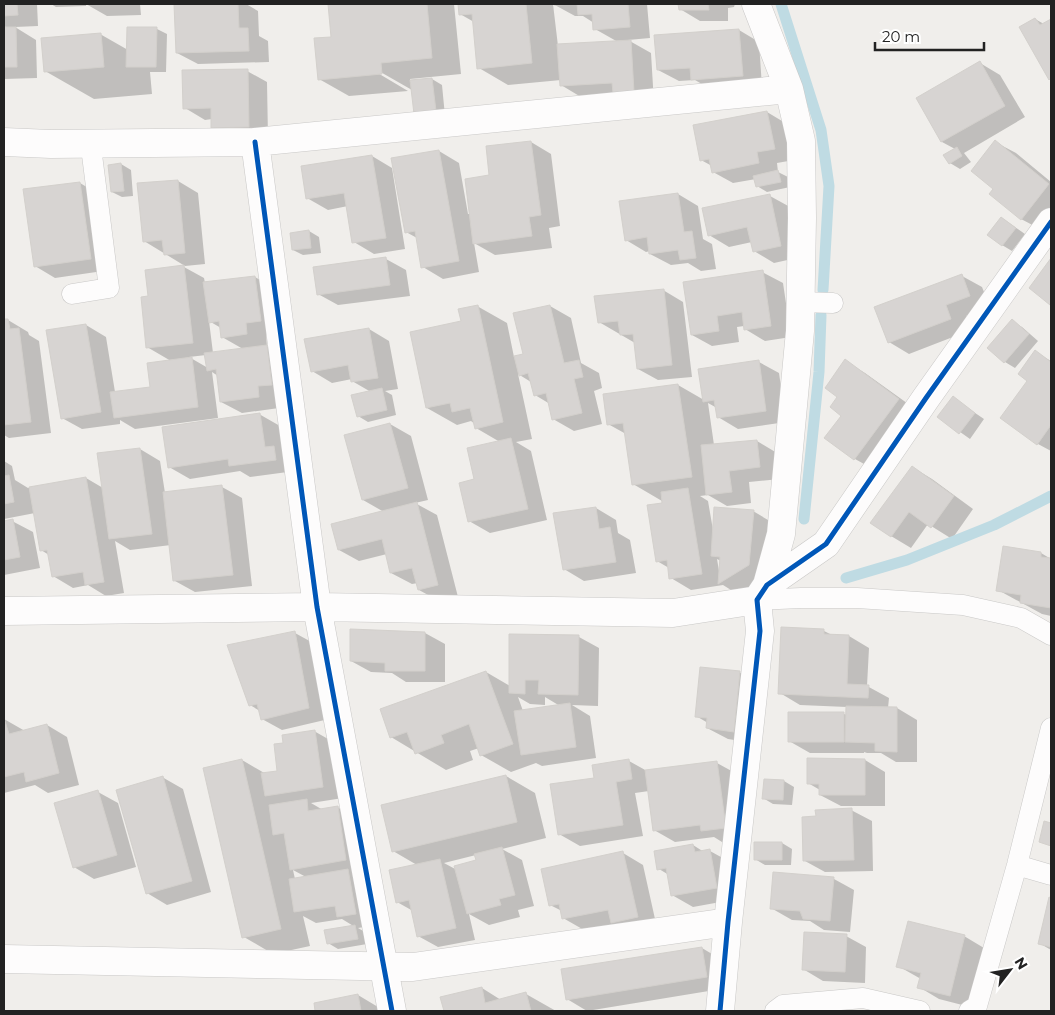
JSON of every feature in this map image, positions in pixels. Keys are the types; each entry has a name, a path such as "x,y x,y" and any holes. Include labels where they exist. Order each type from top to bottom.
{"street":[{"path":"720,1011 760,631 762,592 781,534 800,331 801,141 788,89 756,4"},
{"path":"4,142 93,144 255,142 788,89"},
{"path":"255,142 317,606 392,1011"},
{"path":"4,610 317,606 673,613 762,592 826,544 926,398 1051,222"},
{"path":"4,959 413,967 728,922"}],"lane":[{"path":"72,294 108,288 92,155 93,144"},
{"path":"800,302 833,303"},
{"path":"762,592 801,598 857,598 963,605 1021,618 1051,635"},
{"path":"969,1011 976,1006 1017,865 1051,728"},
{"path":"1017,865 1051,875"},
{"path":"775,1011 783,1005 863,998 920,1011"}],"building":[{"path":"4,4 17,4 18,15 4,16"},
{"path":"174,4 238,4 239,28 248,28 249,51 176,53"},
{"path":"328,4 427,4 432,58 381,63 382,74 318,80 314,38 331,37"},
{"path":"458,4 526,4 532,63 477,69 472,14 459,15"},
{"path":"577,4 628,4 630,27 593,30 592,14 578,15"},
{"path":"678,4 708,4 709,10 679,10"},
{"path":"1035,18 1040,25 1051,19 1051,78 1049,80 1019,27"},
{"path":"4,27 16,27 17,67 4,67"},
{"path":"127,27 157,27 156,67 126,67"},
{"path":"739,29 743,76 691,80 690,68 657,70 654,35"},
{"path":"101,33 104,67 44,72 41,38"},
{"path":"631,40 634,92 613,93 612,83 560,86 557,44"},
{"path":"980,61 1005,106 941,142 916,98"},
{"path":"248,69 249,127 211,128 211,108 183,109 182,70"},
{"path":"432,78 436,111 414,114 410,80"},
{"path":"767,111 775,149 757,152 759,163 712,173 709,159 700,161 693,125"},
{"path":"995,140 1049,184 1021,220 989,194 993,189 971,171"},
{"path":"531,141 541,215 529,217 532,236 473,244 465,179 489,175 486,146"},
{"path":"957,147 962,156 949,164 943,155"},
{"path":"439,150 459,261 421,268 415,231 405,233 391,158"},
{"path":"372,155 386,238 352,243 344,193 306,199 301,166"},
{"path":"121,163 124,191 111,192 108,165"},
{"path":"778,170 781,182 756,187 753,176"},
{"path":"178,180 185,253 164,255 162,240 143,242 137,183"},
{"path":"80,182 91,259 34,267 23,189"},
{"path":"678,193 684,232 692,231 696,258 680,260 678,250 649,254 647,237 625,241 619,201"},
{"path":"770,194 781,246 753,252 747,227 708,236 702,208"},
{"path":"1001,217 1016,228 1002,246 987,235"},
{"path":"309,230 311,248 292,250 290,233"},
{"path":"386,257 390,285 317,295 313,267"},
{"path":"1051,258 1051,304 1050,305 1029,288"},
{"path":"184,265 193,343 146,348 141,297 148,296 145,270"},
{"path":"763,270 771,326 744,330 742,312 717,316 719,331 691,335 683,282"},
{"path":"962,274 970,296 946,305 951,319 888,343 874,307"},
{"path":"255,276 261,321 246,323 247,334 221,338 219,321 209,323 203,282"},
{"path":"664,289 672,365 637,369 633,334 620,335 618,321 598,323 594,296"},
{"path":"478,305 503,422 475,429 470,408 452,412 450,403 426,408 410,332 461,321 458,309"},
{"path":"550,305 564,363 579,360 583,377 574,379 582,413 552,420 546,393 534,396 528,373 519,376 514,356 523,354 513,313"},
{"path":"4,319 8,319 10,329 19,328 31,422 4,425"},
{"path":"1012,319 1029,334 1004,363 987,348"},
{"path":"86,324 101,412 61,419 46,330"},
{"path":"369,328 378,378 351,382 348,365 311,372 304,339"},
{"path":"267,345 272,385 258,386 259,397 220,402 216,369 207,371 204,353"},
{"path":"1035,350 1051,362 1051,425 1037,445 1000,418 1027,381 1018,374"},
{"path":"192,357 198,407 114,418 110,392 150,387 147,363"},
{"path":"845,359 899,399 854,460 824,438 841,416 830,407 837,397 825,388"},
{"path":"759,360 766,411 717,418 714,400 703,402 698,369"},
{"path":"678,384 692,477 632,485 623,423 607,425 603,394"},
{"path":"382,388 387,410 357,417 351,395"},
{"path":"953,396 975,413 959,434 937,417"},
{"path":"260,413 265,447 274,446 276,460 229,466 228,459 168,468 162,427"},
{"path":"390,423 408,488 362,500 344,435"},
{"path":"511,438 528,509 468,522 459,483 474,479 467,448"},
{"path":"757,440 760,467 729,471 732,492 706,495 701,445"},
{"path":"140,448 152,534 109,539 97,453"},
{"path":"912,466 954,496 931,528 909,512 891,537 870,523"},
{"path":"9,475 14,502 4,504 4,476"},
{"path":"86,477 104,582 85,585 83,572 52,577 47,550 40,551 29,487"},
{"path":"222,485 233,575 173,581 163,492"},
{"path":"688,488 702,574 669,579 667,560 656,562 647,505 662,503 661,492"},
{"path":"417,502 438,585 418,590 412,568 390,573 382,539 338,550 331,524"},
{"path":"596,507 599,529 610,527 616,562 563,570 553,513"},
{"path":"714,507 754,510 749,565 718,584 720,557 711,556"},
{"path":"13,519 20,557 4,560 4,521"},
{"path":"1003,546 1041,552 1041,557 1051,558 1051,608 1020,603 1021,595 996,591"},
{"path":"781,627 824,629 824,634 849,635 847,684 869,685 868,698 778,694"},
{"path":"350,629 425,632 425,671 385,671 385,663 350,661"},
{"path":"295,631 309,708 261,720 257,704 249,706 227,645"},
{"path":"509,634 579,635 578,695 538,694 539,680 525,680 525,694 509,693"},
{"path":"700,667 740,671 734,732 706,728 707,718 695,717"},
{"path":"486,671 513,744 480,756 469,724 441,735 444,743 415,754 407,732 390,738 380,709"},
{"path":"570,703 576,747 521,755 514,711"},
{"path":"846,706 897,707 897,752 875,751 875,743 845,742"},
{"path":"788,712 844,712 844,742 788,742"},
{"path":"4,718 9,734 47,724 59,773 26,782 24,772 4,777"},
{"path":"315,730 323,787 265,796 261,773 277,771 274,744 283,743 282,735"},
{"path":"807,758 865,759 865,795 819,795 819,784 807,784"},
{"path":"242,759 281,929 242,938 203,768"},
{"path":"629,759 632,779 616,782 623,825 558,835 550,784 594,778 592,765"},
{"path":"717,761 726,828 701,831 700,825 653,831 645,770"},
{"path":"506,775 517,822 392,852 381,805"},
{"path":"163,776 192,881 146,894 116,790"},
{"path":"764,779 784,780 783,800 762,799"},
{"path":"98,790 117,855 73,868 54,803"},
{"path":"307,799 308,811 338,806 346,860 290,870 284,833 273,835 269,805"},
{"path":"852,808 854,860 803,861 802,817 816,816 815,810"},
{"path":"1044,821 1051,823 1051,846 1039,842"},
{"path":"754,842 782,842 782,860 754,860"},
{"path":"693,844 695,852 710,849 717,888 671,896 666,868 657,870 654,851"},
{"path":"502,847 515,895 499,899 501,905 467,914 454,866 476,860 474,854"},
{"path":"623,851 638,917 611,923 608,910 562,919 559,904 549,906 541,869"},
{"path":"440,859 456,928 417,937 409,900 396,903 389,870"},
{"path":"348,869 356,914 337,917 335,906 294,912 289,879"},
{"path":"773,872 834,877 830,921 803,919 800,911 770,909"},
{"path":"1049,897 1051,898 1051,947 1038,944"},
{"path":"908,921 965,935 950,996 917,988 921,973 896,967"},
{"path":"355,925 358,939 327,944 324,930"},
{"path":"804,932 847,934 845,972 802,970"},
{"path":"702,947 707,977 566,1000 561,969"},
{"path":"482,987 485,1003 526,992 531,1011 444,1011 440,997"},
{"path":"358,994 361,1011 315,1011 314,1003"}],"waterway":[{"path":"781,4 821,130 829,186 823,290"},
{"path":"804,519 819,372 821,315"},
{"path":"846,578 907,560 994,525 1051,496"}],"cycle path":[{"path":"255,142 317,607 392,1011"},
{"path":"720,1011 760,631 757,600 767,585 826,544 926,398 1051,222"}]}
